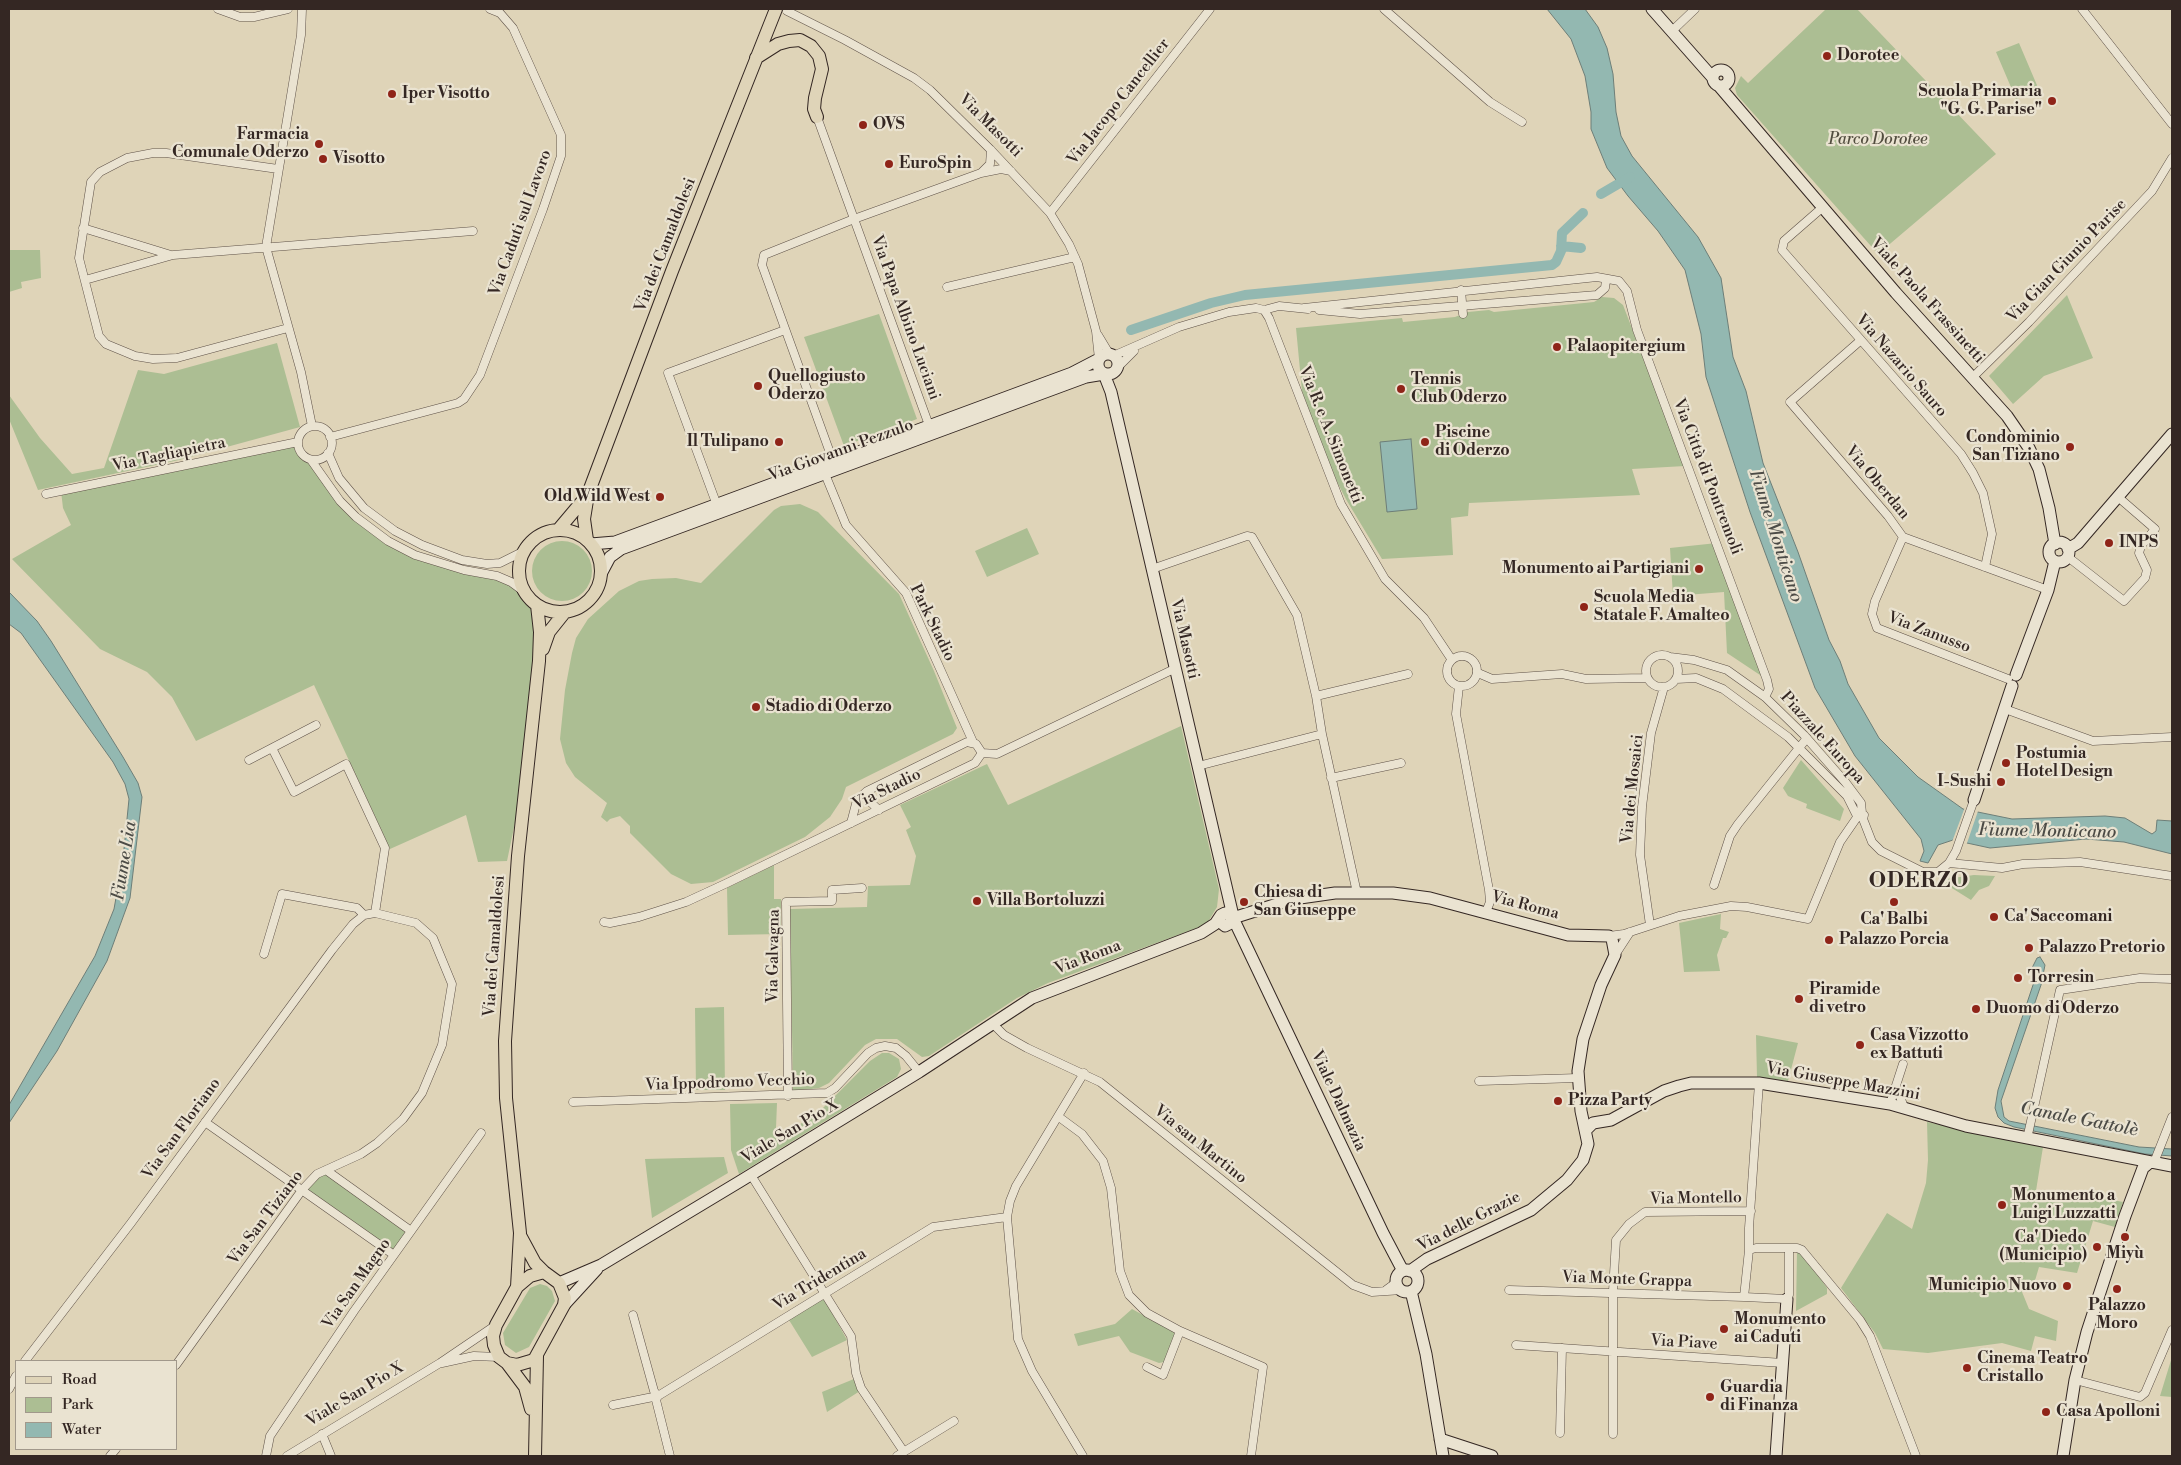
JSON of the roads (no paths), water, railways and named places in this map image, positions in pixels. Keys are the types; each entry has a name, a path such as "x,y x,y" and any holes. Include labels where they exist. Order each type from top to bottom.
{"main road":[{"name":"Via dei Camaldolesi","path":"589,542 584,519 588,494 672,271 756,58 782,10"},
{"path":"756,58 778,44 789,41 800,40 811,46 819,56 822,69 815,98 814,109 817,117"},
{"name":"Via dei Camaldolesi","path":"558,530 588,494"},
{"path":"558,530 569,531 589,542 599,556 601,574 596,592 588,602 577,609 565,612 555,612 537,605 526,593 519,572 524,551 539,536 558,530"},
{"name":"Via dei Camaldolesi","path":"517,1287 520,1233 506,1098 505,1041 518,856 539,661 540,632 537,605"},
{"name":"Via dei Camaldolesi","path":"539,661 549,632 565,612"},
{"name":"Via dei Camaldolesi","path":"520,1233 529,1254 544,1272 559,1283"},
{"path":"535,1423 527,1392 503,1360 493,1341 496,1325 517,1287 530,1276 544,1272"},
{"path":"535,1456 538,1356 564,1304 564,1293 559,1283"},
{"path":"503,1360 517,1365 526,1363 538,1356"}],"street":[{"path":"218,9 240,17 254,17 288,9"},
{"path":"302,9 301,35 266,247 312,426"},
{"name":"Via Caduti sul Lavoro","path":"330,437 458,403 464,399 480,374 555,176 562,145 558,126 513,28 500,13 490,9"},
{"name":"Via Jacopo Cancellier","path":"1050,213 1210,9"},
{"path":"1384,9 1490,102 1522,122"},
{"name":"Viale Paola Frassinetti","path":"1652,9 1705,68 1719,80 1733,102 1823,208 2007,416 2029,448 2046,493 2055,544"},
{"path":"1672,31 1695,9"},
{"path":"2082,9 2172,124"},
{"name":"Via Masotti","path":"782,10 818,25 914,78 930,90 991,150 1050,213 1065,235 1074,257 1096,331 1099,359"},
{"name":"Via Papa Albino Luciani","path":"817,117 931,430"},
{"path":"981,173 990,164 991,150"},
{"path":"278,169 166,153 152,153 127,158 100,172 93,178 79,258 99,336 106,344 135,356 153,359 177,358 288,328"},
{"name":"Via Gian Giunio Parise","path":"1973,377 2029,322 2152,191 2172,158"},
{"path":"834,462 762,265 764,255 854,219 981,173 1001,169 1011,171"},
{"name":"Via Nazario Sauro","path":"1823,208 1784,241 1782,250 1961,454 1983,493 1992,534 1985,567"},
{"path":"83,228 173,256"},
{"path":"85,280 173,256 473,231"},
{"path":"947,287 1074,257"},
{"name":"Via Città di Pontremoli","path":"1304,308 1597,276 1606,280 1619,281 1627,291 1637,330 1768,680 1768,689 1765,697"},
{"name":"Via Città di Pontremoli","path":"1112,356 1138,347 1179,327 1228,312 1256,308 1264,310 1279,306 1364,314 1462,310 1597,295 1605,288 1606,280"},
{"path":"1461,290 1462,310"},
{"path":"1364,314 1365,305 1368,301"},
{"name":"Via R. e A. Simonetti","path":"1264,310 1269,318 1341,504 1385,579 1424,618 1452,660"},
{"path":"718,508 668,373 785,330"},
{"name":"Via Masotti","path":"1096,331 1112,356"},
{"name":"Via Oberdan","path":"1861,340 1790,402 1888,516 1903,537 2048,590"},
{"name":"Via Città di Pontremoli","path":"1116,369 1138,347"},
{"name":"Via Giovanni Pezzulo","path":"589,542 615,542 825,474 1072,373 1104,355 1112,356"},
{"path":"1112,356 1117,361 1116,369"},
{"path":"1099,359 1099,369 1104,374"},
{"name":"Via Masotti","path":"1112,392 1116,369"},
{"name":"Via Giovanni Pezzulo","path":"601,574 610,557 622,549 718,508 834,462 1086,377 1110,374 1116,369"},
{"name":"Via Masotti","path":"1104,374 1112,392 1174,669 1198,766 1226,892 1227,920"},
{"path":"312,460 321,459 328,453 332,443 330,437 321,428 312,426 302,432 298,442 300,452 312,460 340,501 356,517 388,541 415,555 464,570 496,576 511,582 526,593"},
{"path":"2118,498 2155,529 2140,546 2138,553 2147,570 2145,578 2124,601 2068,553 2064,544 2055,544 2049,551 2051,558 2061,562 2068,553 2118,498 2172,434"},
{"name":"Via Tagliapietra","path":"46,494 298,442"},
{"path":"328,453 339,478 364,508 395,531 422,545 462,560 487,564 500,563 524,551"},
{"name":"Park Stadio","path":"825,474 846,525 906,593 973,742 982,753"},
{"path":"1152,569 1247,536 1252,537 1297,615 1316,696 1322,734 1356,893"},
{"name":"Via Zanusso","path":"1903,537 1875,601 1872,614 1874,624 1880,630 2012,680"},
{"path":"1478,673 1492,679 1562,674 1586,679 1648,678 1654,685 1664,687 1676,679 1696,678 1723,689 1792,740 1847,796 1872,842 1881,851 1892,858 1928,873 1938,872 1949,863 1956,851 2005,709 2012,680 2048,590 2055,561"},
{"name":"Piazzale Europa","path":"1648,678 1646,668 1651,659 1660,655 1694,660 1727,670 1765,697 1804,735 1858,798 1860,817"},
{"path":"1460,656 1469,657 1476,664 1478,673 1469,685 1459,686 1448,677 1447,668 1452,660 1460,656"},
{"path":"1670,657 1678,669 1676,679"},
{"path":"982,753 997,754 1174,669"},
{"path":"1316,696 1408,674"},
{"path":"1459,686 1456,714 1489,890 1490,902 1486,912"},
{"name":"Via dei Mosaici","path":"1650,925 1640,855 1642,807 1651,733 1664,687"},
{"path":"2005,709 2093,741 2172,737"},
{"path":"249,760 316,725"},
{"path":"1198,766 1322,734"},
{"path":"1792,740 1804,735"},
{"path":"1714,885 1730,836 1747,811 1798,746 1804,735"},
{"path":"851,823 858,800 870,790 967,742 973,742"},
{"path":"272,748 294,792 346,764 385,848 375,913"},
{"name":"Via Stadio","path":"604,922 610,923 639,917 686,902 976,763 982,753"},
{"path":"1331,778 1401,763"},
{"path":"870,790 868,800 879,810"},
{"name":"Via Roma","path":"993,1024 1032,998 1201,933 1227,920 1293,899 1335,893 1393,893 1420,897 1486,912 1568,935 1609,936 1630,932 1709,908 1731,906 1747,906 1808,919 1840,842 1860,817"},
{"path":"1949,863 2002,868 2023,864 2080,862 2172,876"},
{"name":"Via Galvagna","path":"788,1096 786,902 832,901 832,890 862,888"},
{"path":"264,954 282,894 357,908 364,916"},
{"name":"Via San Tiziano","path":"178,1362 302,1190 317,1174 361,1154 393,1130 422,1093 442,1045 452,984 440,950 432,938 416,923 375,913 364,916"},
{"name":"Via San Floriano","path":"26,1360 131,1223 332,950 353,924 364,916"},
{"name":"Viale Dalmazia","path":"1227,920 1245,944 1383,1233 1407,1271"},
{"path":"1586,1130 1578,1078 1583,1039 1601,986 1615,955 1630,932"},
{"path":"1609,936 1614,943 1615,955"},
{"path":"2028,1136 2060,990 2140,978 2172,980"},
{"name":"Viale San Pio X","path":"559,1283 601,1265 919,1072 993,1024"},
{"name":"Via san Martino","path":"993,1024 1004,1035 1100,1082 1354,1285 1372,1292 1403,1288"},
{"name":"Via Ippodromo Vecchio","path":"573,1102 788,1096 827,1093 835,1088 868,1053 876,1048 885,1046 896,1048 906,1056 919,1072"},
{"path":"1890,1104 1903,1064"},
{"path":"1083,1456 1032,1371 1018,1339 1007,1217 1012,1194 1084,1074"},
{"path":"1479,1081 1578,1078"},
{"name":"Via Giuseppe Mazzini","path":"1586,1130 1590,1125 1611,1120 1664,1090 1691,1083 1759,1083 1890,1104 1966,1126 2028,1136 2172,1166"},
{"path":"1744,1296 1749,1250 1759,1083"},
{"path":"1896,1086 1904,1107"},
{"path":"1581,1104 1588,1116 1596,1123"},
{"path":"1059,1117 1082,1134 1096,1149 1106,1167 1111,1188 1120,1272 1129,1295 1148,1313 1180,1331 1263,1367 1251,1456"},
{"path":"2063,1456 2075,1380 2087,1332 2125,1216 2143,1168 2152,1161 2160,1147 2172,1117"},
{"path":"205,1122 394,1255"},
{"name":"Via delle Grazie","path":"1443,1456 1426,1354 1398,1276 1427,1259 1513,1220 1546,1198 1568,1180 1583,1160 1587,1149 1586,1130"},
{"name":"Via San Magno","path":"266,1456 270,1436 354,1311 481,1133"},
{"path":"326,1170 412,1231"},
{"path":"751,1175 850,1336 856,1373 861,1388 901,1454 954,1421"},
{"name":"Via Montello","path":"1614,1353 1613,1292 1616,1240 1629,1224 1645,1212 1751,1211"},
{"name":"Via Tridentina","path":"658,1396 933,1226 1007,1217"},
{"path":"1776,1456 1787,1299 1789,1295 1789,1248"},
{"path":"1749,1250 1799,1248 1860,1320 1877,1353 1916,1456"},
{"name":"Viale San Pio X","path":"564,1304 601,1265"},
{"name":"Via delle Grazie","path":"1403,1288 1416,1287 1418,1281 1416,1274 1407,1271"},
{"name":"Via Monte Grappa","path":"1509,1290 1744,1296 1787,1299"},
{"path":"633,1315 654,1391 658,1396"},
{"name":"Viale San Pio X","path":"287,1456 440,1364 496,1325"},
{"path":"2075,1380 2140,1397 2146,1393 2172,1330"},
{"path":"1147,1368 1163,1375 1180,1331"},
{"name":"Via Piave","path":"1516,1345 1783,1363"},
{"path":"1560,1433 1562,1348"},
{"path":"1613,1434 1614,1353"},
{"name":"Viale San Pio X","path":"440,1364 474,1356 503,1360"},
{"path":"9,1389 15,1378"},
{"path":"614,1405 658,1396"},
{"path":"658,1396 656,1400 670,1456"},
{"path":"322,1434 331,1456"},
{"path":"1440,1439 1492,1456"}],"water":[{"name":"Fiume Monticano","path":"1547,9 1585,9 1598,27 1607,48 1613,74 1616,112 1621,136 1632,156 1698,237 1721,278 1733,357 1746,391 1763,463 1798,552 1829,640 1840,661 1848,684 1879,738 1918,777 1963,809 2012,819 2105,816 2125,818 2152,834 2156,831 2157,820 2172,821 2172,854 2124,842 2086,839 1990,848 1953,840 1938,845 1928,863 1920,861 1924,851 1921,839 1855,756 1815,688 1750,512 1706,377 1701,334 1685,270 1658,231 1607,168 1591,129 1591,112 1585,76 1571,39"},
{"path":"1411,439 1417,509 1387,512 1380,442"},
{"name":"Fiume Lia","path":"9,592 37,621 51,641 123,757 138,783 142,797 130,898 107,961 57,1051 9,1123 9,1105 95,956 114,909 123,859 129,799 125,784 113,762 21,633 9,624"},
{"path":"2040,957 2045,965 2041,985 2001,1101 2004,1117 2009,1121 2139,1147 2172,1149 2172,1156 2145,1154 2014,1127 2004,1123 1998,1117 1995,1108 1998,1090 2036,976 2032,968 2037,958"}],"waterway":[{"path":"1601,194 1630,177"},
{"path":"1131,330 1211,303 1245,295 1552,265 1556,262 1561,251 1562,233 1583,213"},
{"path":"1561,246 1581,248"}],"place":[{"name":"Dorotee","path":"1827,56"},
{"name":"Iper Visotto","path":"392,94"},
{"name":"Scuola Primaria \"G. G. Parise\"","path":"2052,101"},
{"name":"OVS","path":"863,125"},
{"name":"Farmacia Comunale Oderzo","path":"319,144"},
{"name":"Visotto","path":"323,159"},
{"name":"EuroSpin","path":"889,164"},
{"name":"Palaopitergium","path":"1557,347"},
{"name":"Quellogiusto Oderzo","path":"758,386"},
{"name":"Tennis Club Oderzo","path":"1401,389"},
{"name":"Il Tulipano","path":"779,442"},
{"name":"Piscine di Oderzo","path":"1425,442"},
{"name":"Condominio San Tiziano","path":"2070,447"},
{"name":"Old Wild West","path":"660,497"},
{"name":"INPS","path":"2109,543"},
{"name":"Monumento ai Partigiani","path":"1699,569"},
{"name":"Scuola Media Statale F. Amalteo","path":"1584,607"},
{"name":"Stadio di Oderzo","path":"756,707"},
{"name":"Postumia Hotel Design","path":"2006,763"},
{"name":"I-Sushi","path":"2001,782"},
{"name":"Villa Bortoluzzi","path":"977,901"},
{"name":"Chiesa di San Giuseppe","path":"1244,902"},
{"name":"Ca' Balbi","path":"1894,902"},
{"name":"Ca' Saccomani","path":"1994,917"},
{"name":"Palazzo Porcia","path":"1829,940"},
{"name":"Palazzo Pretorio","path":"2029,948"},
{"name":"Torresin","path":"2018,978"},
{"name":"Piramide di vetro","path":"1799,999"},
{"name":"Duomo di Oderzo","path":"1976,1009"},
{"name":"Casa Vizzotto ex Battuti","path":"1860,1045"},
{"name":"Pizza Party","path":"1558,1101"},
{"name":"Monumento a Luigi Luzzatti","path":"2002,1205"},
{"name":"Miyù","path":"2125,1237"},
{"name":"Ca' Diedo (Municipio)","path":"2097,1247"},
{"name":"Municipio Nuovo","path":"2067,1286"},
{"name":"Palazzo Moro","path":"2117,1289"},
{"name":"Monumento ai Caduti","path":"1724,1329"},
{"name":"Cinema Teatro Cristallo","path":"1967,1368"},
{"name":"Guardia di Finanza","path":"1710,1397"},
{"name":"Casa Apolloni","path":"2046,1412"}],"district":[{"name":"ODERZO","path":"1919,882"}],"park label":[{"name":"Parco Dorotee","path":"1878,140"}],"water label":[{"name":"Canale Gattolè","path":"2079,1120"}]}
